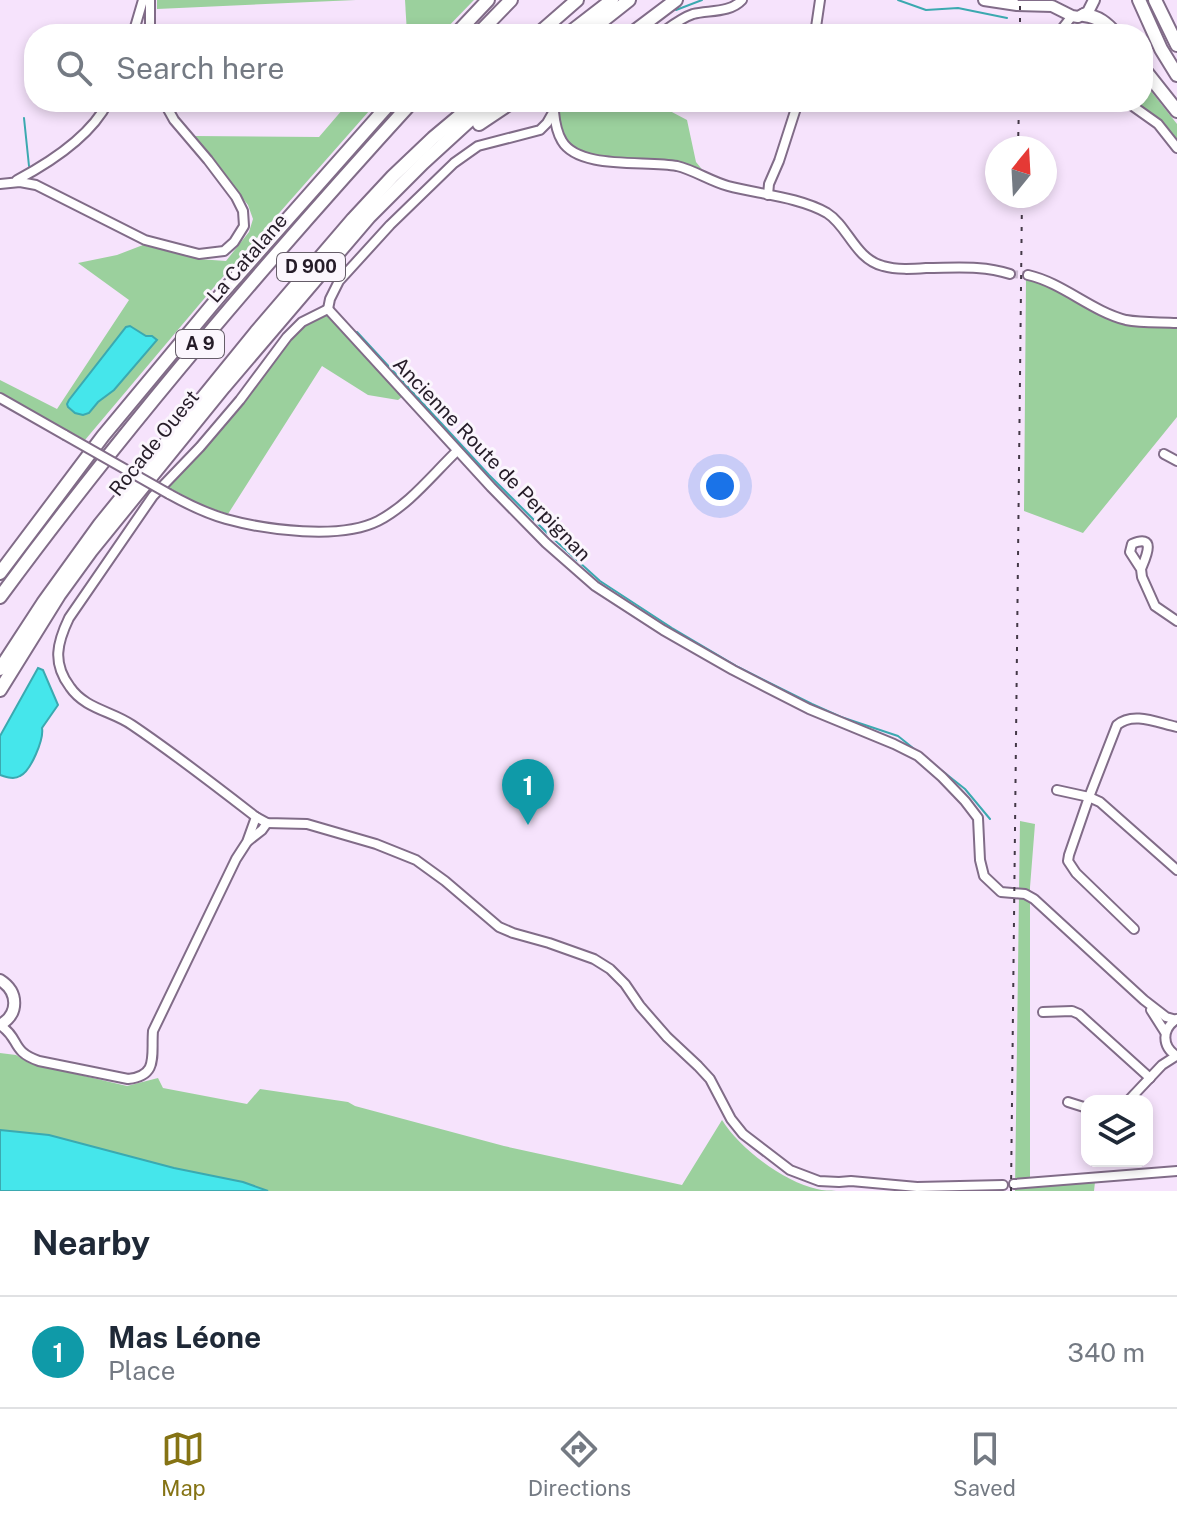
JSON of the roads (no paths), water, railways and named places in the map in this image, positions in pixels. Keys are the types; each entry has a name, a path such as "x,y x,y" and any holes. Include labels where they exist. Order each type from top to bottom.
{"highway":[{"path":"465,24 488,0"},
{"path":"488,24 511,0"},
{"path":"549,24 577,0"},
{"path":"581,24 612,0"},
{"path":"599,24 629,0"},
{"path":"644,24 676,0"},
{"path":"1139,0 1150,24"},
{"path":"1155,0 1177,45"},
{"path":"1074,17 1092,16 1107,24"},
{"path":"1153,31 1177,75"},
{"path":"1153,81 1177,111"},
{"name":"La Catalane","path":"0,573 103,436 222,293 382,112"},
{"name":"La Catalane","path":"0,597 117,446 233,304 403,112"},
{"name":"D 900","path":"256,332 331,234 369,191 452,112"},
{"name":"Rocade Ouest","path":"0,669 100,524 256,332 393,176 464,112"},
{"name":"Rocade Ouest","path":"0,690 59,595 91,551 224,387 369,217 481,112"},
{"name":"D 900","path":"369,217 496,112"},
{"path":"0,699 24,657 118,520"},
{"path":"0,653 100,524"}],"main road":[{"path":"984,0 1052,6 1074,17"},
{"path":"1059,0 1062,9 1074,17"},
{"path":"1074,17 1101,0"},
{"path":"0,980 11,989 14,1007 11,1016 0,1025"}],"street":[{"path":"136,24 143,0"},
{"path":"150,0 150,24"},
{"path":"674,24 694,14 728,9 742,0"},
{"path":"816,24 820,0"},
{"path":"12,183 56,158 102,112"},
{"path":"0,184 20,182 36,185 145,240 199,254 224,251 244,226 243,211 236,197 170,112"},
{"path":"540,130 554,112"},
{"path":"554,112 559,137 578,156 676,166 727,185 808,205 834,218 852,243 872,262 882,266 898,269 979,267 1010,274"},
{"path":"768,195 769,184 795,112"},
{"path":"1141,112 1158,124 1177,148"},
{"path":"559,137 540,130 478,146 454,163 390,225 339,281 328,309 302,322 287,337 240,400 153,496 69,618 57,649 59,666 78,698 129,723 256,817 267,823 307,824 376,844 416,860 499,927 594,959 610,969 667,1037 710,1079 731,1119 743,1134 790,1170 819,1181 917,1187 1003,1185"},
{"path":"1028,275 1041,278 1126,320 1177,323"},
{"name":"Ancienne Route de Perpignan","path":"328,309 457,451 546,543 595,586 733,670 809,709 918,756 942,777 978,818 984,876 1001,892 1025,894 1034,899 1144,1000"},
{"path":"0,398 197,509 258,525 320,532 354,530 377,522 401,507 457,451"},
{"path":"1164,454 1177,461"},
{"path":"1141,569 1155,606 1177,621"},
{"path":"1134,929 1076,873 1068,861 1117,725 1124,719 1134,718 1177,727"},
{"path":"1057,790 1100,802 1177,870"},
{"path":"0,1025 14,1038 17,1049 39,1061 128,1079 140,1078 147,1073 153,1056 153,1031 247,842 256,817"},
{"path":"247,842 267,823"},
{"path":"1144,1000 1166,1017 1176,1020"},
{"path":"1144,1000 1165,1032 1167,1047 1162,1065"},
{"path":"1043,1012 1072,1011 1079,1014 1150,1078"},
{"path":"1165,1032 1176,1020"},
{"path":"1134,1095 1162,1065 1176,1056 1167,1047"},
{"path":"1068,1102 1081,1106"},
{"path":"1014,1184 1177,1171"}],"water":[{"path":"130,326 157,340 114,390 89,413 75,413 68,407 69,400 126,327"},
{"path":"38,668 43,670 58,705 42,728 39,747 24,773 15,778 0,775 0,736"},
{"path":"0,1130 49,1135 174,1168 243,1182 268,1191 0,1191"}],"waterway":[{"path":"676,10 702,0"},
{"path":"898,0 926,10 958,8 1007,18"},
{"path":"24,118 29,166"},
{"path":"357,332 489,475 600,581 738,667 841,717 898,736 918,752"},
{"path":"926,758 965,789 990,819"}],"tunnel":[{"path":"1010,274 1028,275"}],"railway":[{"path":"1020,0 1020,24"},
{"path":"1018,136 1019,112"},
{"path":"1011,1191 1022,208"}],"place":[{"name":"Mas Léone","path":"528,825"}]}
